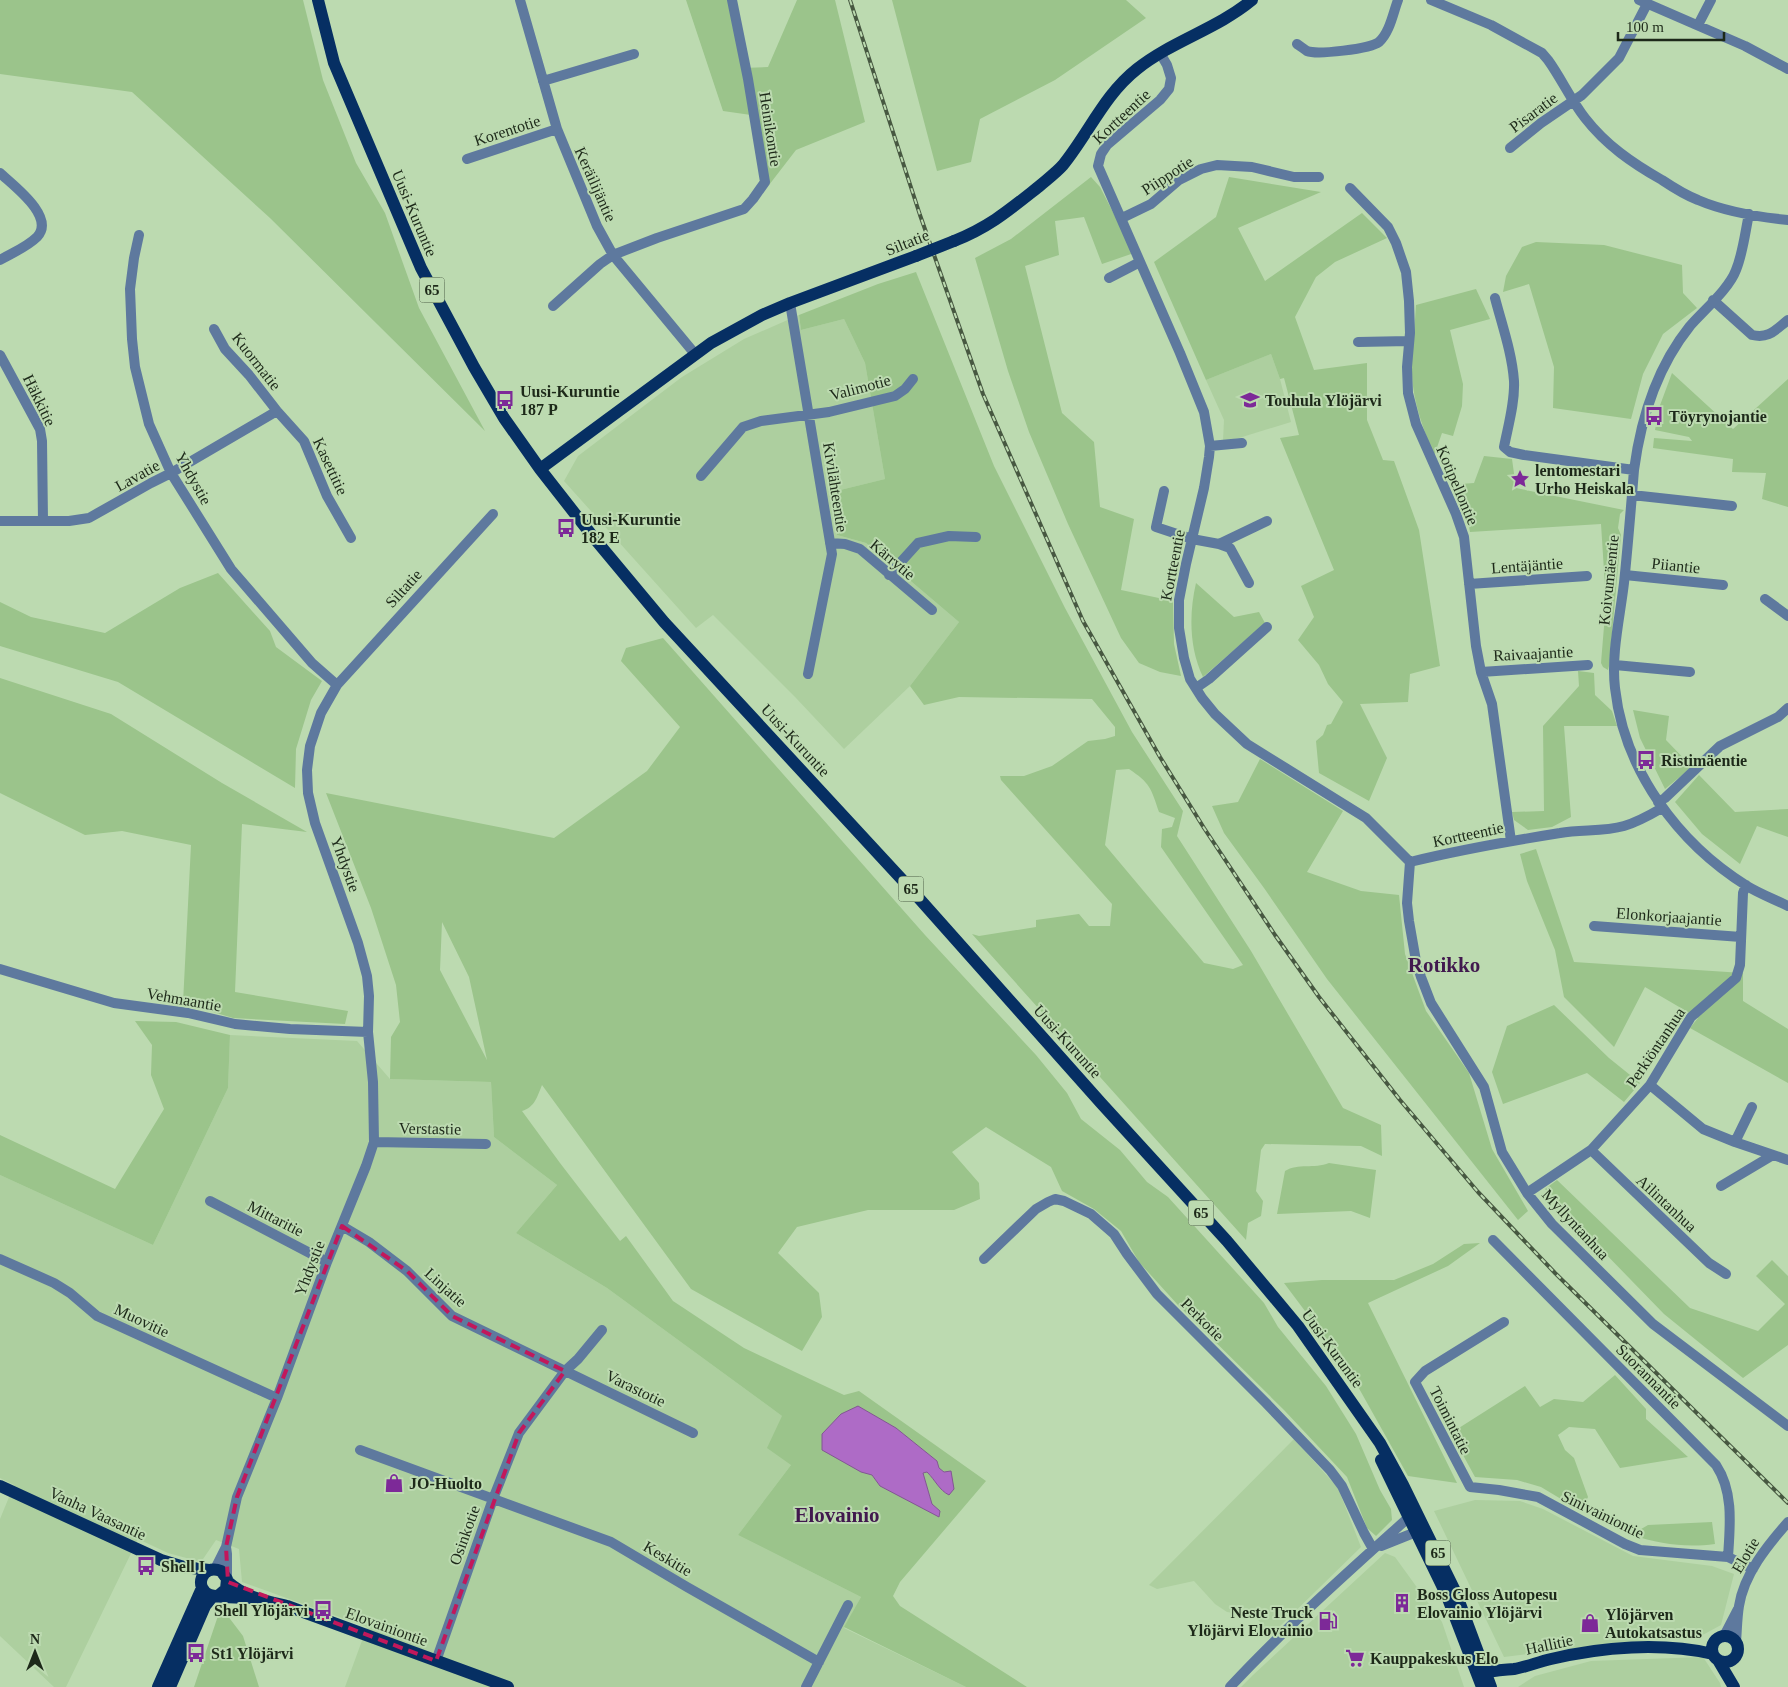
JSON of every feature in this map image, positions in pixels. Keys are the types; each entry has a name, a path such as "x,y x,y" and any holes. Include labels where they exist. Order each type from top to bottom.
{"main road":[{"name":"Uusi-Kuruntie","path":"318,0 334,63 420,268 504,418 540,470 664,622 908,886 1227,1241 1298,1326 1383,1449 1420,1530 1456,1593 1484,1681"},
{"name":"Siltatie","path":"540,470 695,354 742,325 790,303 976,232 1002,216 1062,166 1112,92 1137,69 1160,54 1237,12 1252,0"},
{"name":"Vanha Vaasantie","path":"0,1486 144,1552 184,1568 212,1570"},
{"name":"Vanha Vaasantie","path":"184,1568 201,1585"},
{"path":"158,1687 201,1585 203,1575 212,1570 221,1571 228,1581 226,1589 216,1595 205,1606 170,1687"},
{"name":"Elovainiontie","path":"228,1581 232,1587 255,1598"},
{"path":"201,1585 207,1593 216,1595"},
{"name":"Elovainiontie","path":"216,1595 255,1598 286,1606 508,1687"},
{"name":"Hallitie","path":"1484,1681 1503,1677 1514,1669 1551,1659 1635,1648 1680,1648 1725,1639"},
{"path":"1725,1639 1738,1652 1734,1659 1735,1687 1716,1657 1713,1644 1725,1639"},
{"name":"Hallitie","path":"1680,1648 1716,1657"},
{"path":"1716,1657 1726,1662 1734,1659"}],"street":[{"name":"Keräilijäntie","path":"520,0 557,129 597,226 613,256 695,354"},
{"name":"Heinikontie","path":"553,306 600,264 613,256 657,238 744,209 764,182 748,79 732,0"},
{"path":"1298,44 1308,52 1340,51 1372,46 1380,41 1388,29 1398,0"},
{"path":"1431,0 1492,25 1542,53 1592,125 1612,146 1630,161 1683,194 1700,201 1749,214 1788,220"},
{"path":"1698,25 1711,0"},
{"path":"1643,2 1745,46 1787,67"},
{"name":"Pisaratie","path":"1510,148 1582,95 1620,58 1643,2"},
{"path":"543,81 634,54"},
{"name":"Kortteentie","path":"1160,54 1167,65 1171,78 1170,89 1160,100 1107,145 1099,159 1098,166 1204,412 1210,446 1209,457 1179,600 1179,628 1184,658 1190,679 1202,698 1215,714 1247,744 1366,818 1410,862 1511,840 1571,831 1609,829 1624,826 1638,822 1660,805"},
{"name":"Korentotie","path":"467,159 557,129"},
{"name":"Piippotie","path":"1122,218 1151,204 1179,180 1201,169 1217,165 1252,167 1294,177 1319,177"},
{"path":"0,173 36,209 42,218 43,225 41,232 35,239 0,260"},
{"name":"Kotipellontie","path":"1350,188 1388,227 1406,272 1409,301 1408,393 1411,408 1464,537 1476,646 1481,672 1492,704 1511,840"},
{"name":"Koivumäentie","path":"1749,214 1736,271 1727,286 1689,328 1662,368 1644,415 1634,470 1615,665 1615,690 1627,739 1637,763 1660,805 1673,822 1706,855 1746,885 1788,906"},
{"name":"Yhdystie","path":"139,235 130,289 132,340 135,367 149,424 171,473 231,569 312,663 337,685 321,713 310,746 307,770 308,793 315,823 358,943 367,976 369,996 368,1032 373,1082 374,1142 238,1497 226,1547 212,1570"},
{"path":"1109,278 1140,262"},
{"path":"1495,298 1511,361 1514,383 1504,447 1510,452 1524,455 1634,470"},
{"path":"1713,300 1752,335 1768,336 1788,320"},
{"name":"Kivilähteentie","path":"790,303 832,554 808,674"},
{"name":"Kuormatie","path":"214,328 226,349 254,381 277,412"},
{"path":"1358,342 1409,341"},
{"name":"Häkkitie","path":"0,355 40,429 42,440 43,521"},
{"name":"Valimotie","path":"701,476 743,427 761,421 829,412 895,396 905,389 913,379"},
{"name":"Lavatie","path":"0,521 69,521 90,518 277,412"},
{"name":"Kasettitie","path":"277,412 304,441 327,496 351,538"},
{"path":"1210,446 1242,442"},
{"path":"1164,491 1156,527 1192,539 1230,548 1249,583"},
{"path":"1632,495 1732,506"},
{"name":"Siltatie","path":"337,685 493,514"},
{"path":"1219,544 1267,521"},
{"path":"889,574 918,543 949,536 976,537"},
{"name":"Kärrytie","path":"830,543 845,544 860,549 932,610"},
{"name":"Piiantie","path":"1625,575 1723,585"},
{"name":"Lentäjäntie","path":"1469,584 1587,576"},
{"path":"1765,599 1788,616"},
{"path":"1196,688 1209,679 1267,626"},
{"name":"Raivaajantie","path":"1481,672 1588,665"},
{"path":"1615,665 1690,672"},
{"path":"1660,805 1720,746 1778,717 1788,708"},
{"name":"Myllyntanhua","path":"1410,862 1408,912 1416,962 1421,977 1431,1004 1484,1087 1502,1152 1527,1193 1552,1224 1653,1324 1788,1426"},
{"name":"Perkiöntanhua","path":"1527,1193 1591,1150 1650,1085 1691,1017 1736,978 1740,965 1743,893 1746,885"},
{"name":"Elonkorjaajantie","path":"1594,926 1741,937"},
{"name":"Vehmaantie","path":"0,969 114,1003 188,1013 235,1024 290,1029 368,1032"},
{"path":"1650,1085 1703,1129 1788,1160"},
{"path":"1735,1142 1752,1107"},
{"name":"Verstastie","path":"374,1142 486,1144"},
{"name":"Ailintanhua","path":"1591,1150 1709,1263 1726,1274"},
{"path":"1721,1186 1773,1155"},
{"name":"Perkotie","path":"984,1259 1036,1209 1055,1199 1064,1201 1091,1214 1114,1234 1126,1254 1157,1294 1330,1470 1342,1486 1364,1534 1374,1549"},
{"name":"Mittaritie","path":"210,1201 327,1262"},
{"name":"Linjatie","path":"342,1226 375,1247 407,1272 452,1316 565,1371"},
{"name":"Suorannantie","path":"1493,1240 1716,1464 1722,1475 1729,1503 1728,1558"},
{"name":"Muovitie","path":"0,1258 62,1288 97,1316 277,1398"},
{"name":"Toimintatie","path":"1470,1486 1415,1382 1425,1371 1504,1322"},
{"name":"Osinkotie","path":"436,1661 518,1432 565,1371 578,1359 602,1330"},
{"name":"Varastotie","path":"565,1371 693,1433"},
{"name":"Keskitie","path":"360,1450 611,1542 687,1588 819,1662"},
{"name":"Sinivainiontie","path":"1470,1486 1538,1497 1625,1544 1640,1550 1728,1558 1753,1569"},
{"path":"1230,1687 1278,1638 1374,1549 1413,1516"},
{"name":"Elotie","path":"1725,1639 1753,1569 1785,1526"},
{"path":"1374,1549 1420,1530"},
{"name":"Yhdystie","path":"226,1547 228,1554 228,1581"},
{"path":"806,1687 848,1605"}],"highlighted area":[{"path":"342,1226 407,1271 452,1316 565,1371 519,1433 436,1661 228,1582 226,1547 237,1497"}],"shaded area":[{"path":"0,0 303,0 323,80 356,163 385,213 419,308 485,431 270,218 132,92 0,74"},
{"path":"686,0 728,0 742,68 768,67 797,0 835,0 865,122 796,150 769,185 758,116 723,111"},
{"path":"892,0 1126,0 1146,18 1055,80 980,119 971,162 937,171"},
{"path":"1091,177 1100,187 1134,253 1102,264 1084,217 1055,221 1059,255 1025,266 1062,413 1094,442 1100,507 1134,519 1121,590 1173,601 1174,644 1181,676 1160,672 1139,663 1121,638 1068,524 1029,432 1008,371 975,258 1011,239"},
{"path":"1229,177 1321,192 1238,228 1265,281 1362,213 1387,238 1335,262 1316,277 1295,317 1314,370 1367,363 1367,420 1383,460 1394,461 1419,530 1440,666 1410,674 1408,702 1360,704 1387,758 1369,801 1319,773 1316,741 1323,735 1327,725 1331,724 1343,702 1328,684 1319,665 1298,640 1314,617 1301,586 1334,570 1280,438 1299,435 1284,378 1280,379 1271,354 1206,380 1154,262 1216,217"},
{"path":"1536,242 1604,245 1682,265 1683,293 1697,308 1663,334 1643,374 1631,419 1553,408 1554,367 1529,284 1503,292 1506,276 1522,247"},
{"path":"916,272 994,466 1065,608 1132,732 1183,811 1177,836 1251,951 1343,1108 1381,1125 1382,1156 1361,1146 1265,1144 1261,1150 1256,1191 1263,1201 1261,1216 1248,1223 1246,1240 972,934 979,936 1036,927 1036,920 1079,914 1089,926 1110,926 1112,904 1001,780 1000,776 1024,776 1052,766 1088,741 1115,736 1115,727 1092,699 959,697 924,705 910,686 959,622 866,543 837,535 832,492 885,479 865,363 844,319 801,330 799,315 878,284","holes":["1129,769 1146,782 1159,812 1175,818 1172,827 1162,829 1161,847 1243,965 1233,969 1204,963 1105,845 1116,770"]},
{"path":"1476,289 1490,319 1450,330 1463,384 1462,406 1453,436 1442,433 1434,456 1414,395 1412,357 1416,305"},
{"path":"799,315 801,330 844,319 865,363 885,479 832,492 837,535 866,543 959,622 910,686 844,749 713,615 696,628 564,481 578,456 682,377 744,339"},
{"name":"Touhula Ylöjärvi","path":"1271,354 1280,379 1291,422 1223,441 1224,420 1206,380"},
{"path":"1672,373 1733,429 1788,379 1788,507 1762,499 1766,473 1732,472 1733,459 1653,448 1654,438 1692,441 1689,437 1655,430 1659,408"},
{"path":"1484,456 1512,459 1516,488 1624,510 1620,514 1618,528 1621,535 1608,670 1601,663 1606,602 1601,524 1470,532 1460,484 1474,483"},
{"path":"218,573 270,631 276,647 322,681 311,700 296,749 295,788 118,682 0,646 0,602 31,617 105,633 180,588"},
{"path":"1196,583 1234,617 1259,612 1265,623 1203,677 1195,654 1191,618"},
{"path":"663,638 925,935 1036,1055 1067,1093 1081,1119 1120,1150 1147,1182 1168,1197 1264,1303 1278,1327 1326,1386 1356,1434 1380,1490 1391,1509 1392,1520 1376,1536 1367,1528 1347,1477 1284,1410 1177,1304 1139,1262 1121,1231 1094,1209 1062,1191 1051,1167 986,1127 952,1152 979,1183 980,1199 954,1210 868,1210 797,1227 778,1253 819,1293 822,1317 802,1351 691,1289 542,1085 533,1104 522,1111 620,1241 626,1236 673,1301 744,1348 844,1395 859,1391 986,1481 900,1582 893,1596 900,1606 1027,1687 966,1687 844,1627 861,1597 738,1535 791,1465 767,1448 782,1416 607,1288 516,1233 557,1185 494,1137 491,1082 390,1079 391,1037 400,1022 396,985 371,908 326,793 554,838 647,771 680,727 621,661 626,648","holes":["442,922 469,977 487,1060 440,970","858,1406 896,1428 937,1461 939,1468 945,1472 949,1495 940,1488 927,1472 923,1473 932,1504 940,1511 880,1486 872,1475"]},
{"path":"1578,671 1594,673 1595,695 1612,711 1617,726 1564,726 1571,817 1552,827 1528,830 1514,820 1512,812 1544,811 1543,726 1579,686"},
{"path":"0,678 111,714 222,783 307,832 242,824 235,992 348,1011 345,1024 233,1018 183,1003 191,845 122,831 85,835 0,793"},
{"path":"1633,710 1669,716 1666,740 1692,767 1665,789 1640,738"},
{"path":"1260,759 1343,811 1307,872 1361,891 1399,895 1405,954 1426,1011 1469,1073 1492,1149 1528,1211 1518,1220 1327,979 1224,833 1212,806 1238,802"},
{"path":"1699,775 1735,812 1788,809 1788,837 1757,826 1740,864 1702,834 1675,802"},
{"path":"1536,849 1574,962 1743,973 1743,1001 1788,1029 1788,1083 1690,1028 1698,1018 1645,987 1614,1047 1564,997 1555,950 1527,881 1520,854"},
{"path":"1554,1005 1609,1058 1640,1083 1624,1102 1587,1073 1503,1104 1492,1072 1507,1026"},
{"path":"135,1021 176,1022 230,1035 228,1088 153,1245 0,1175 0,1135 115,1189 164,1109 151,1075 152,1045"},
{"path":"230,1035 357,1041 390,1079 491,1082 494,1137 557,1185 516,1233 607,1288 782,1416 791,1465 738,1535 861,1597 844,1628 966,1687 345,1687 367,1627 242,1582 239,1549 216,1540 201,1562 168,1553 138,1539 66,1687 54,1687 0,1636 0,1519 14,1485 0,1478 0,1175 153,1245 228,1088"},
{"path":"1329,1163 1376,1170 1370,1218 1351,1211 1277,1214 1285,1171 1295,1167 1318,1166"},
{"path":"1557,1180 1690,1308 1758,1331 1785,1304 1756,1276 1772,1260 1788,1276 1788,1345 1743,1378 1664,1314 1563,1210 1545,1189"},
{"path":"1480,1243 1448,1266 1368,1303 1457,1483 1408,1476 1347,1367 1284,1283 1322,1280 1394,1280 1433,1264 1464,1244"},
{"path":"1615,1375 1646,1409 1646,1419 1688,1457 1620,1468 1595,1429 1569,1427 1558,1435 1565,1450 1574,1458 1588,1497 1581,1511 1541,1487 1517,1480 1475,1477 1451,1433 1525,1386 1540,1407 1554,1399 1583,1402"},
{"path":"858,1406 896,1428 937,1461 939,1468 944,1472 951,1471 954,1489 949,1495 940,1488 927,1472 923,1473 932,1504 940,1511 939,1517 880,1486 872,1475 861,1472 822,1450 822,1434 841,1414"},
{"path":"1294,1439 1338,1488 1361,1547 1272,1634 1254,1616 1227,1612 1215,1604 1194,1581 1157,1589 1149,1585"},
{"path":"1475,1500 1520,1501 1543,1509 1633,1556 1712,1566 1734,1574 1721,1625 1699,1637 1625,1642 1504,1657 1434,1511"},
{"path":"1712,1522 1715,1544 1693,1546 1673,1544 1631,1535 1648,1525"},
{"path":"1385,1553 1395,1557 1442,1622 1464,1687 1241,1687 1253,1675"},
{"path":"221,1607 243,1636 259,1687 194,1687"},
{"path":"1703,1657 1721,1687 1518,1687 1535,1676 1591,1661"}],"railway":[{"path":"850,0 920,215 983,394 1083,621 1160,757 1204,828 1319,997 1400,1100 1478,1192 1555,1273 1788,1503"}],"place":[{"name":"Uusi-Kuruntie 187 P","path":"505,400"},
{"name":"Touhula Ylöjärvi","path":"1250,400"},
{"name":"Töyrynojantie","path":"1654,416"},
{"name":"lentomestari Urho Heiskala","path":"1520,479"},
{"name":"Uusi-Kuruntie 182 E","path":"566,528"},
{"name":"Ristimäentie","path":"1646,760"},
{"name":"JO-Huolto","path":"394,1483"},
{"name":"Shell I","path":"146,1566"},
{"name":"Boss Gloss Autopesu Elovainio Ylöjärvi","path":"1402,1603"},
{"name":"Shell Ylöjärvi","path":"323,1610"},
{"name":"Neste Truck Ylöjärvi Elovainio","path":"1328,1621"},
{"name":"Ylöjärven Autokatsastus","path":"1590,1623"},
{"name":"St1 Ylöjärvi","path":"196,1653"},
{"name":"Kauppakeskus Elo","path":"1355,1658"}],"district":[{"name":"Rotikko","path":"1444,965"},
{"name":"Elovainio","path":"837,1515"}]}
